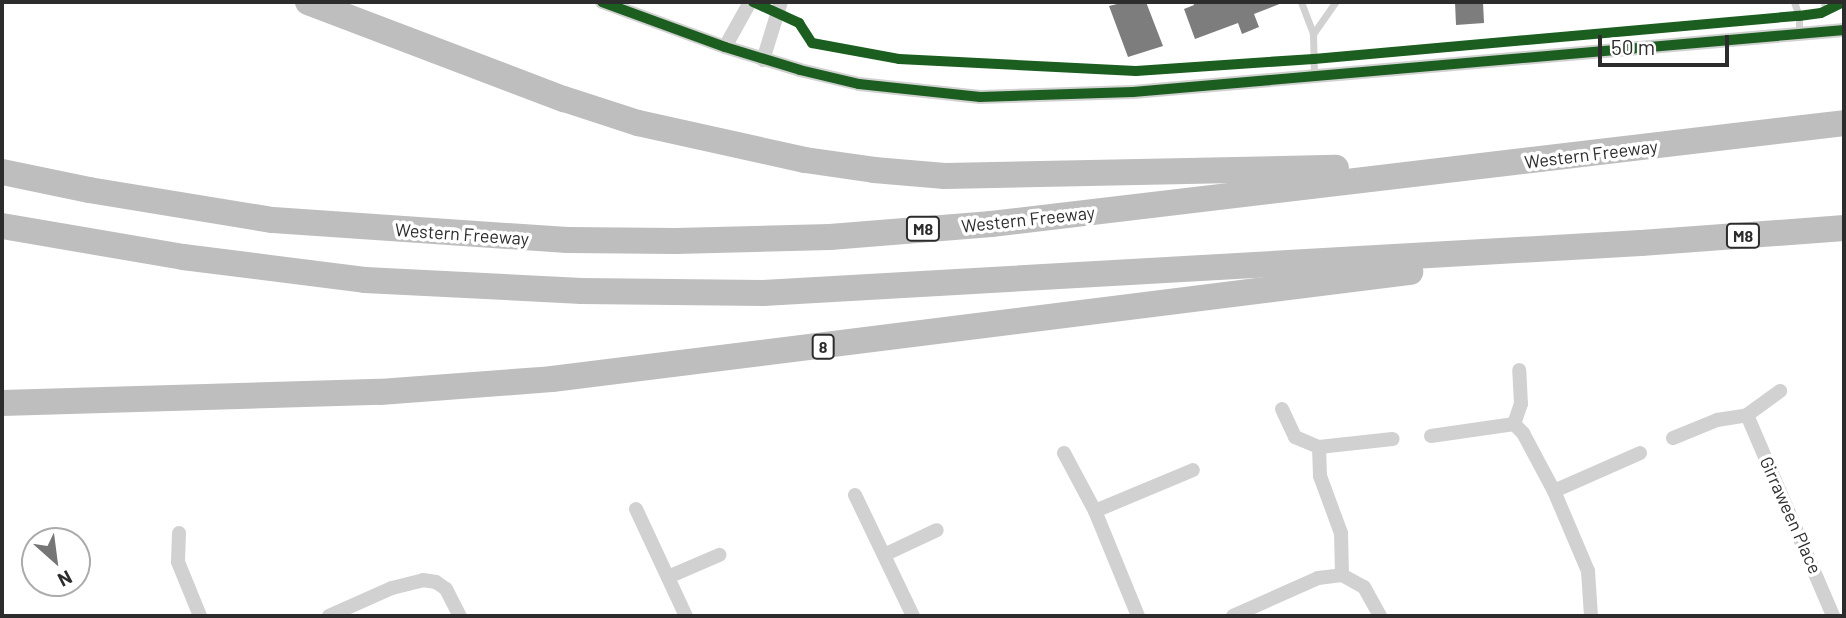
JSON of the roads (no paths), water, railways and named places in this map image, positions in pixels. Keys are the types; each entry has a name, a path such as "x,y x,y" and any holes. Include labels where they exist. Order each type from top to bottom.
{"highway":[{"path":"308,2 564,99 638,123 805,160 909,173 1027,175 1353,167 1844,122"},
{"name":"Western Freeway","path":"2,172 89,190 273,220 566,240 676,241 830,237 990,224 1844,122"},
{"name":"M8","path":"2,226 183,257 365,280 582,291 763,293 1641,243 1844,228"},
{"name":"8","path":"2,403 380,392 552,379 1641,243"}],"street":[{"path":"603,2 763,60 859,84 980,97 1133,92 1844,30"},
{"path":"725,47 750,2"},
{"path":"763,60 781,2"},
{"path":"1514,424 1521,404 1519,370"},
{"path":"1673,438 1717,419 1747,415 1780,391"},
{"path":"1282,409 1295,437 1319,447 1393,439"},
{"name":"Girraween Place","path":"1747,415 1833,616"},
{"path":"1431,436 1514,424"},
{"path":"1514,424 1534,450 1588,571 1591,616"},
{"path":"1319,447 1320,476 1341,533 1342,575"},
{"path":"1064,453 1095,511 1138,616"},
{"path":"1554,491 1640,453"},
{"path":"1095,511 1193,470"},
{"path":"855,495 886,554 913,616"},
{"path":"636,509 686,616"},
{"path":"886,554 937,530"},
{"path":"179,533 178,562 200,616"},
{"path":"668,577 719,555"},
{"path":"1233,616 1318,578 1342,575 1364,587 1380,616"},
{"path":"329,616 392,588 423,580 436,582 446,589 460,616"}],"lane":[{"path":"1301,2 1313,34 1314,77"},
{"path":"1313,34 1335,2"},
{"path":"1794,2 1799,16 1799,34"}]}
